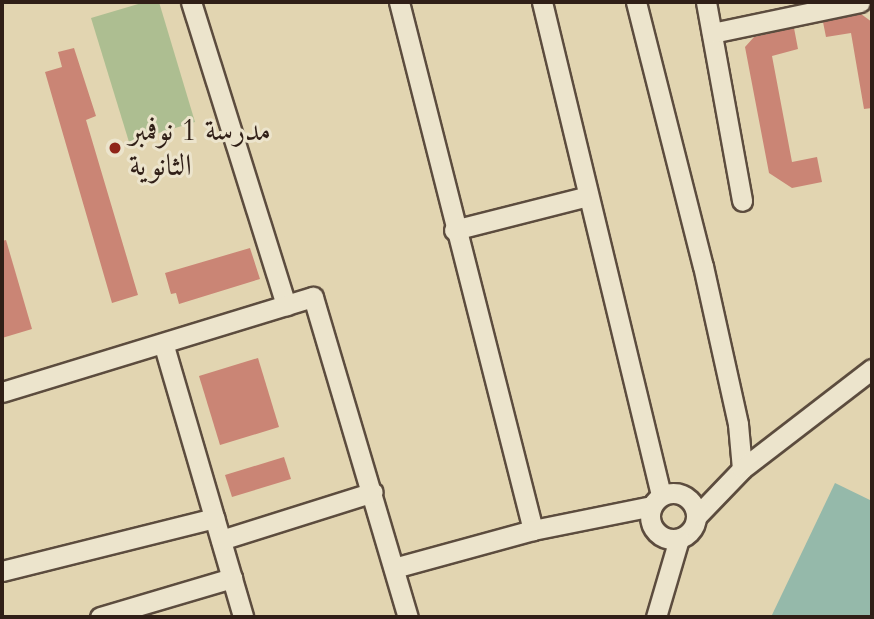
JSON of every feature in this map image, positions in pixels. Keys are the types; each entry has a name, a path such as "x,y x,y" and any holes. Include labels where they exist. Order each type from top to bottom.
{"street":[{"path":"191,2 286,306"},
{"path":"399,2 454,230 533,530"},
{"path":"542,2 663,498 650,520 655,531 664,538 679,539 693,530 697,516 742,469 872,369"},
{"path":"636,2 704,266 738,424 742,469"},
{"path":"706,2 742,201"},
{"path":"712,33 860,2"},
{"path":"454,230 588,196"},
{"path":"2,392 164,346 313,297 408,617"},
{"path":"164,346 243,617"},
{"path":"394,568 533,530 698,491 742,469"},
{"path":"221,540 373,492"},
{"path":"663,498 691,500 697,516"},
{"path":"2,570 214,518"},
{"path":"656,617 679,539"},
{"path":"100,617 232,578"}],"shaded area":[{"path":"145,2 159,2 195,122 129,142 91,18"},
{"path":"835,483 872,501 872,617 771,617"}],"building":[{"path":"861,14 872,22 872,108 864,109 851,33 826,37 823,22"},
{"path":"794,28 798,49 772,56 792,162 817,157 822,182 792,188 769,173 745,47 754,37"},
{"path":"74,48 96,116 86,120 138,295 112,303 45,72 62,67 58,52"},
{"path":"6,240 32,329 2,338 2,241"},
{"path":"250,248 260,279 179,304 176,293 171,294 165,273"},
{"path":"258,358 279,427 220,445 199,376"},
{"path":"284,457 291,479 232,497 225,475"}],"place":[{"name":"مدرسة 1 نوفمبر الثانوية","path":"115,148"}]}
